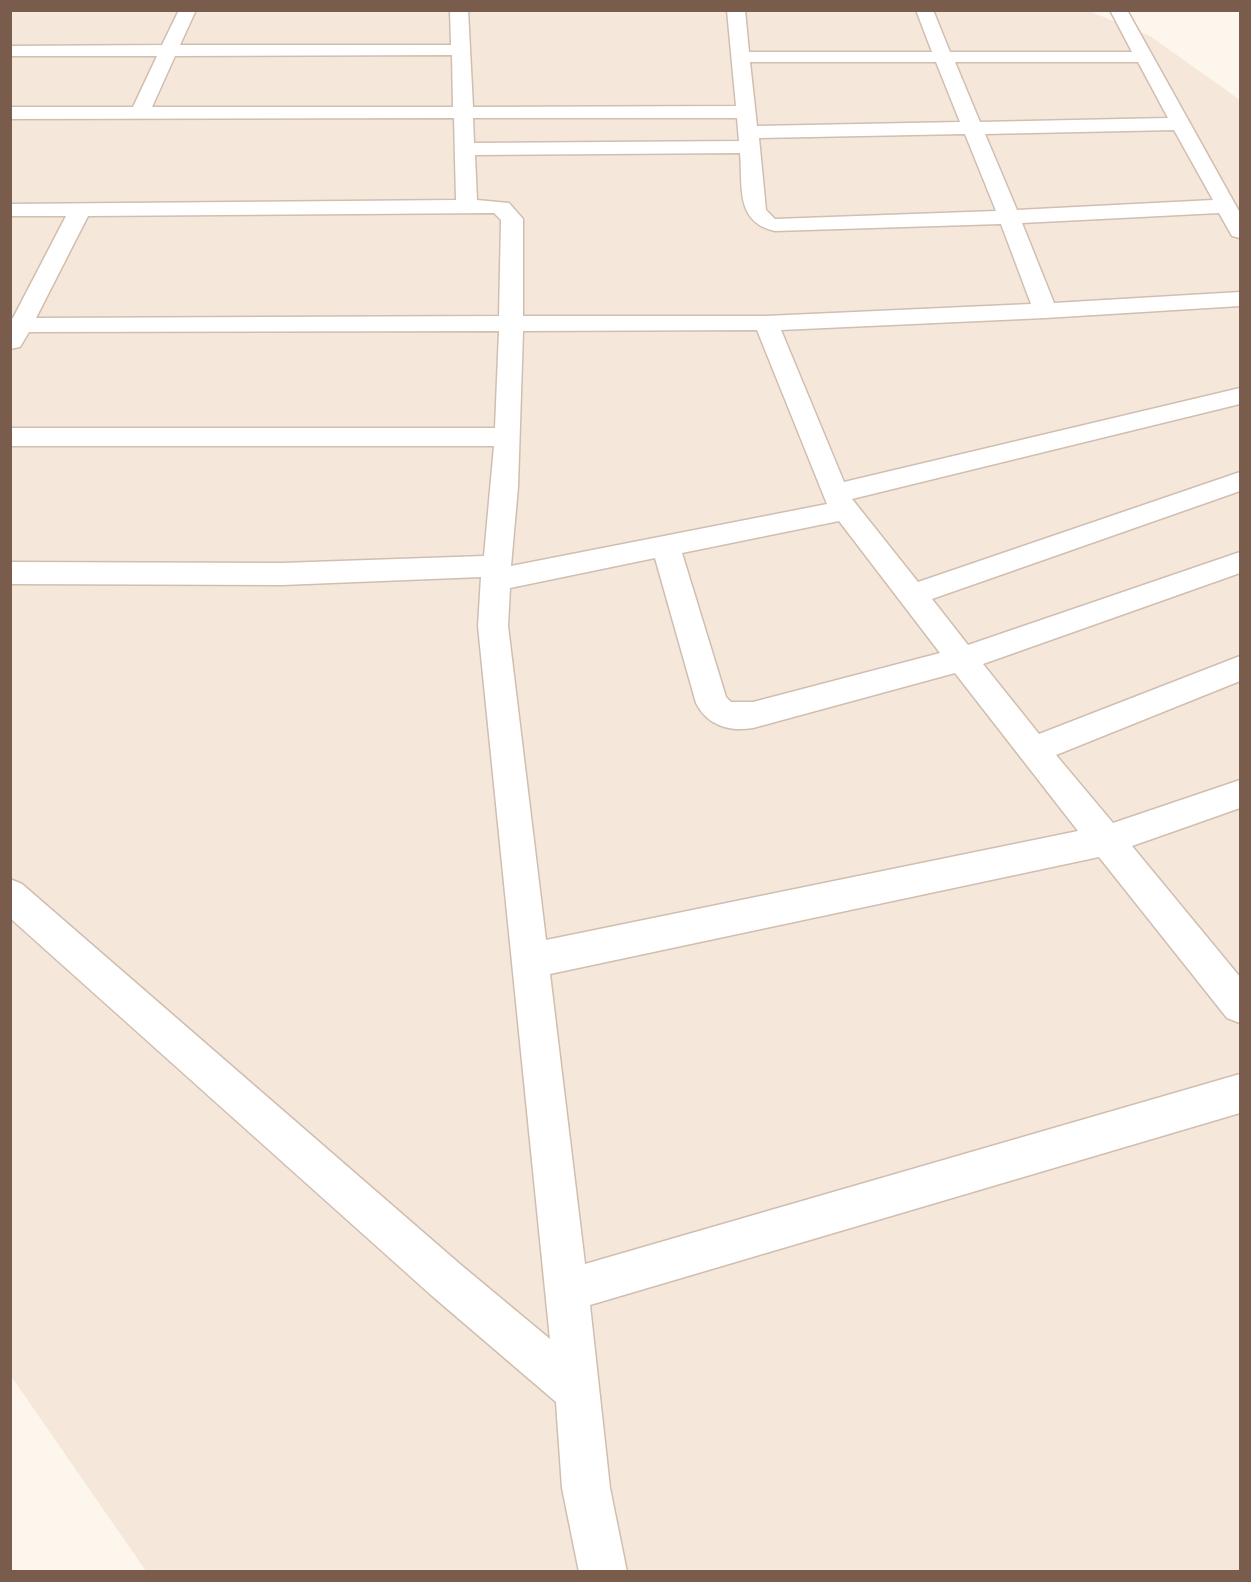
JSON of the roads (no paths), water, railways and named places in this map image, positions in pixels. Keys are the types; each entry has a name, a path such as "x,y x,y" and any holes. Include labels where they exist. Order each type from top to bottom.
{"street":[{"path":"140,112 188,10"},
{"path":"459,10 467,206"},
{"path":"736,10 756,212 767,223 776,225 1009,217 1226,206"},
{"path":"924,10 1045,311"},
{"path":"1118,10 1240,231"},
{"path":"10,51 460,50"},
{"path":"741,57 1143,57"},
{"path":"10,113 463,112 748,130"},
{"path":"465,149 748,130 1181,124"},
{"path":"10,210 467,206 501,208 512,219 512,324 503,513 496,573 494,627 578,1391 586,1488 603,1572"},
{"path":"10,347 16,325 80,210"},
{"path":"16,325 766,324 1240,299"},
{"path":"766,324 840,502 1033,750 1240,1005"},
{"path":"10,573 496,573 666,547 1240,396"},
{"path":"10,437 507,437"},
{"path":"912,595 1240,481"},
{"path":"666,547 712,703 716,709 728,715 753,715 962,659 1240,562"},
{"path":"1033,750 1240,668"},
{"path":"531,961 1107,840 1240,794"},
{"path":"10,895 446,1280 578,1391"},
{"path":"566,1291 1240,1094"}]}
